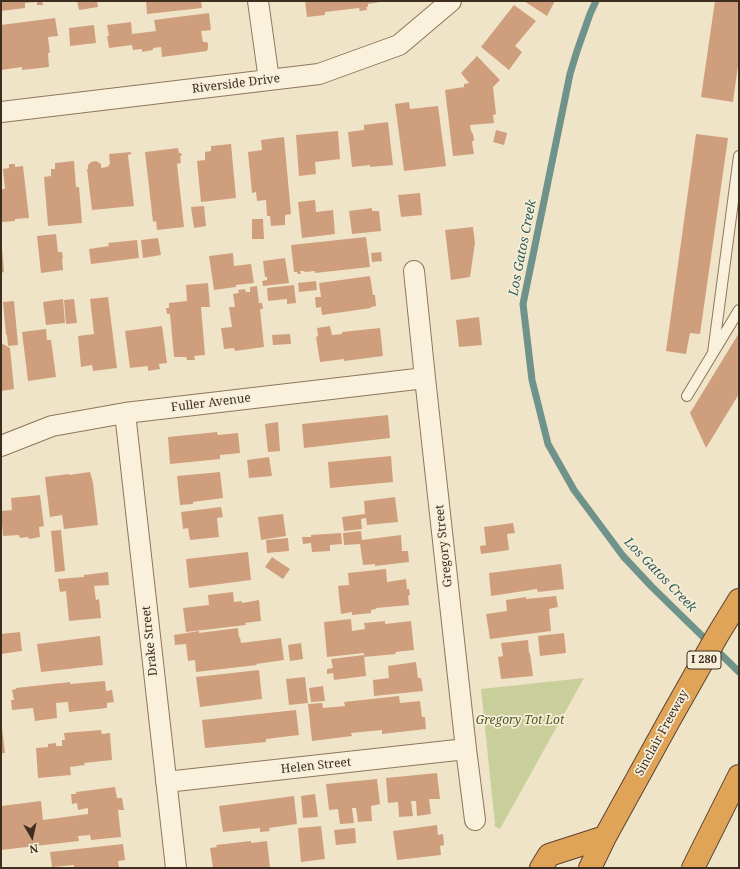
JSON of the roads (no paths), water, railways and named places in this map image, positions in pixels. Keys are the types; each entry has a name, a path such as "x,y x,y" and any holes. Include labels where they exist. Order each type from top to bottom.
{"highway":[{"name":"Sinclair Freeway","path":"590,868 605,837 670,719 739,600"},
{"path":"693,868 738,778"},
{"path":"541,868 549,854 605,837"}],"street":[{"path":"258,1 269,80"},
{"name":"Riverside Drive","path":"1,112 319,74 400,45 451,1"},
{"name":"Gregory Street","path":"414,271 475,820"},
{"name":"Fuller Avenue","path":"1,446 52,426 125,413 425,378"},
{"name":"Drake Street","path":"125,413 176,868"},
{"name":"Helen Street","path":"166,782 466,749"}],"lane":[{"path":"713,353 739,156"},
{"path":"687,396 739,310"}],"waterway":[{"name":"Los Gatos Creek","path":"596,1 590,14 570,74 523,304 532,380 548,444 574,490 623,556 652,587 739,672"}],"park label":[{"name":"Gregory Tot Lot","path":"520,721"}]}
